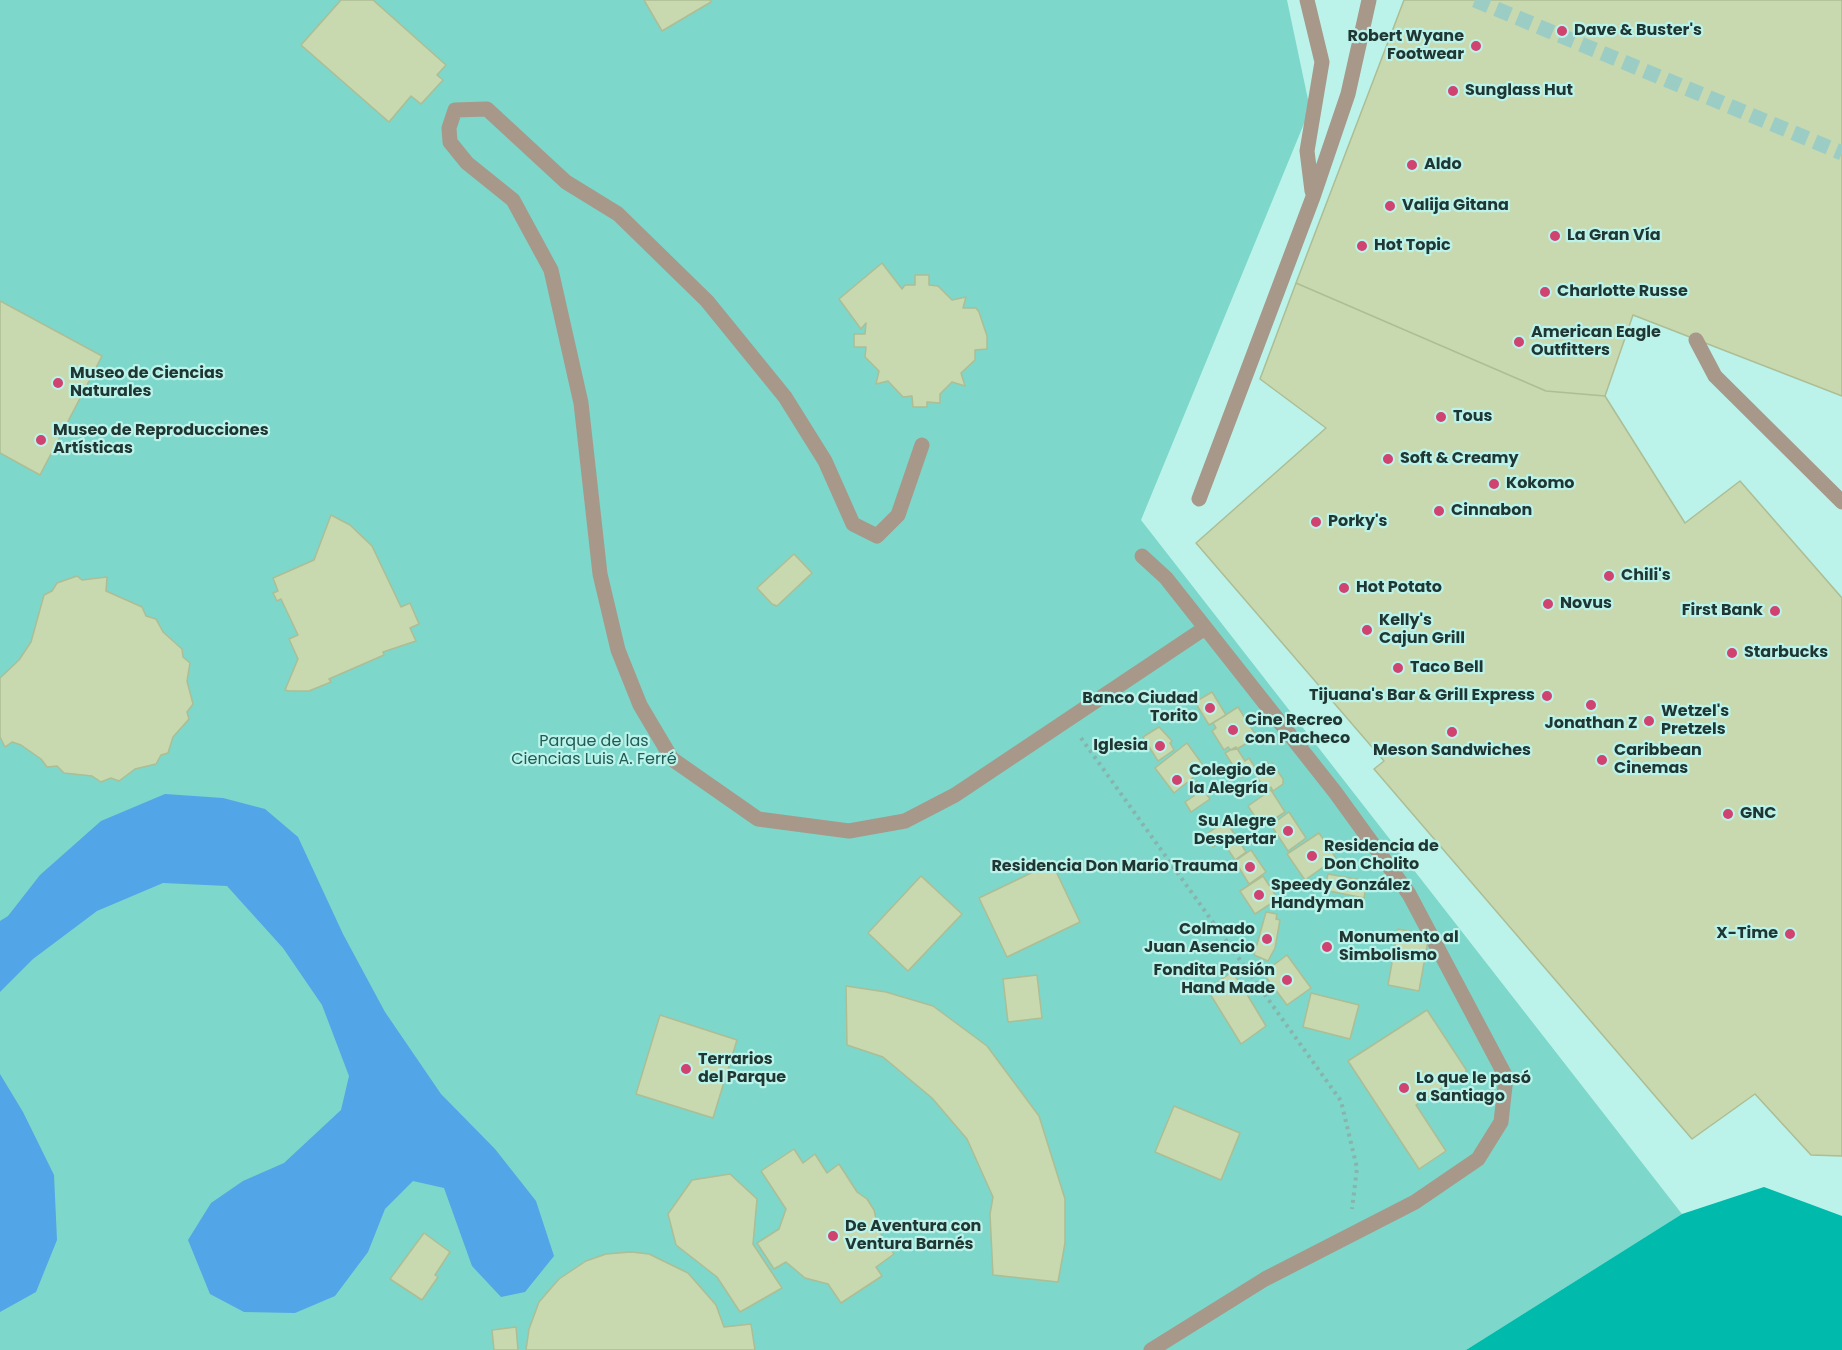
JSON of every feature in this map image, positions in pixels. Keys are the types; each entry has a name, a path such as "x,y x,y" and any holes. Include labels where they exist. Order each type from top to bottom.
{"lane":[{"path":"1307,0 1322,62 1307,151 1313,197"},
{"path":"1199,499 1313,197 1348,94 1369,0"},
{"path":"922,445 898,515 877,536 853,524 825,461 785,397 707,301 618,214 566,182 486,109 455,110 449,128 450,142 467,163 513,200 551,270 581,403 600,574 618,650 640,705 672,759 758,819 849,831 904,820 955,795 1205,628"},
{"path":"1696,340 1715,376 1842,502"},
{"path":"1142,556 1166,578 1335,792 1409,894 1506,1077 1501,1122 1478,1159 1415,1202 1264,1279 1152,1350"}],"path":[{"path":"1069,720 1341,1101 1357,1168 1349,1235"}],"green space":[{"name":"Parque de las Ciencias Luis A. Ferré","path":"0,0 1287,0 1310,109 1141,520 1682,1214 1466,1350 0,1350"}],"shaded area":[{"path":"165,794 223,798 265,809 298,837 343,934 385,1012 441,1094 495,1149 536,1201 554,1256 525,1292 501,1297 472,1266 444,1188 413,1181 385,1209 368,1252 335,1296 295,1313 244,1312 210,1294 188,1240 211,1203 243,1181 284,1163 341,1110 349,1076 322,1005 283,948 227,886 163,883 97,911 33,959 0,992 0,921 8,916 40,875 101,821"},
{"path":"0,1074 23,1112 54,1175 57,1240 36,1292 0,1312"},
{"path":"1764,1187 1842,1216 1842,1350 1466,1350 1682,1214"}],"building":[{"path":"341,0 373,0 446,65 437,75 443,80 421,104 411,96 389,122 301,45"},
{"path":"644,0 710,0 711,2 662,31"},
{"path":"1404,0 1842,0 1842,396 1633,315 1605,396 1546,391 1296,283"},
{"path":"882,263 902,289 905,285 915,285 915,275 929,275 929,285 938,286 952,300 966,297 963,308 976,308 979,312 987,336 987,349 975,350 975,360 961,373 965,386 952,382 940,394 940,403 927,402 927,407 913,407 912,396 903,397 888,381 876,384 879,371 865,357 866,347 854,347 854,334 865,334 866,323 861,329 839,299"},
{"path":"1296,283 1546,391 1605,396 1685,523 1740,481 1842,598 1842,1156 1811,1155 1755,1094 1692,1139 1374,769 1384,761 1196,543 1326,428 1260,379"},
{"path":"0,301 102,356 40,475 0,453"},
{"path":"331,515 350,525 372,546 401,607 410,603 419,624 410,628 416,641 383,652 384,655 329,679 331,682 309,691 285,690 298,659 289,639 298,635 281,599 277,601 273,593 278,591 273,578 314,560"},
{"path":"794,554 812,573 777,606 772,604 757,588"},
{"path":"77,576 82,580 107,577 106,591 142,607 146,616 156,619 163,632 182,649 183,657 190,663 187,681 193,704 187,712 189,719 173,737 168,753 161,755 156,764 135,769 119,781 111,778 101,782 92,776 64,773 57,766 47,767 41,759 21,745 12,742 5,747 0,737 0,678 19,660 31,642 44,595 52,591 57,583"},
{"name":"Banco Ciudad Torito","path":"1212,692 1226,715 1209,725 1195,702"},
{"name":"Cine Recreo con Pacheco","path":"1238,707 1257,737 1237,749 1231,750 1228,747 1224,750 1212,731 1216,728 1213,723"},
{"name":"Iglesia","path":"1159,727 1172,741 1170,743 1174,750 1158,761 1143,737"},
{"name":"Colegio de la Alegría","path":"1187,743 1205,768 1174,793 1155,768"},
{"path":"1236,747 1245,761 1249,758 1256,769 1241,778 1225,753"},
{"path":"1267,761 1269,765 1272,763 1283,779 1283,784 1273,791 1271,787 1266,791 1255,774 1259,772 1257,768"},
{"path":"1197,781 1210,799 1191,812 1185,802 1194,796 1188,787"},
{"path":"1271,790 1285,812 1262,827 1248,806"},
{"name":"Su Alegre Despertar","path":"1289,812 1306,838 1288,851 1271,825"},
{"path":"1226,821 1246,852 1235,860 1222,840 1213,847 1205,835"},
{"name":"Residencia de Don Cholito","path":"1319,833 1336,858 1305,880 1287,854"},
{"name":"Residencia Don Mario Trauma","path":"1251,850 1266,872 1249,884 1235,861"},
{"path":"1052,863 1080,922 1007,957 979,898"},
{"path":"1328,874 1367,881 1364,898 1324,890"},
{"path":"921,876 962,914 908,971 868,933"},
{"name":"Speedy González Handyman","path":"1263,876 1278,899 1255,914 1240,891"},
{"name":"Colmado Juan Asencio","path":"1266,912 1277,914 1276,919 1280,920 1275,948 1268,961 1254,955"},
{"path":"1398,929 1429,935 1419,991 1388,985"},
{"name":"Fondita Pasión Hand Made","path":"1287,955 1311,988 1287,1005 1263,973"},
{"path":"1232,972 1247,992 1245,991 1266,1026 1241,1044 1207,989"},
{"path":"1037,975 1042,1018 1008,1022 1003,979"},
{"path":"846,986 886,992 933,1006 987,1046 1039,1116 1065,1199 1065,1243 1058,1282 993,1275 990,1214 993,1197 967,1139 932,1098 883,1057 847,1045"},
{"path":"1311,993 1359,1005 1350,1039 1303,1027"},
{"name":"Lo que le pasó a Santiago","path":"1427,1010 1467,1071 1416,1105 1446,1151 1419,1169 1348,1061"},
{"path":"660,1015 737,1040 713,1118 636,1094"},
{"path":"1174,1106 1240,1133 1221,1180 1155,1152"},
{"path":"794,1149 803,1163 815,1154 827,1173 839,1164 857,1192 867,1199 874,1210 879,1231 894,1254 876,1267 882,1276 841,1303 828,1284 805,1278 786,1262 774,1269 757,1243 779,1229 786,1209 761,1171"},
{"path":"730,1174 757,1199 753,1244 782,1288 740,1312 717,1277 676,1245 668,1214 692,1180"},
{"path":"424,1233 450,1252 435,1275 438,1277 422,1300 390,1279"},
{"path":"631,1252 649,1254 688,1273 716,1305 724,1327 751,1324 755,1350 526,1350 529,1329 539,1302 559,1279 586,1261 606,1254"},
{"path":"516,1327 518,1350 494,1350 492,1330"}],"tunnel":[{"path":"1475,0 1842,153"}],"place":[{"name":"Dave & Buster's","path":"1562,31"},
{"name":"Robert Wyane Footwear","path":"1476,46"},
{"name":"Sunglass Hut","path":"1453,91"},
{"name":"Aldo","path":"1412,165"},
{"name":"Valija Gitana","path":"1390,206"},
{"name":"La Gran Vía","path":"1555,236"},
{"name":"Hot Topic","path":"1362,246"},
{"name":"Charlotte Russe","path":"1545,292"},
{"name":"American Eagle Outfitters","path":"1519,342"},
{"name":"Museo de Ciencias Naturales","path":"58,383"},
{"name":"Tous","path":"1441,417"},
{"name":"Museo de Reproducciones Artísticas","path":"41,440"},
{"name":"Soft & Creamy","path":"1388,459"},
{"name":"Kokomo","path":"1494,484"},
{"name":"Cinnabon","path":"1439,511"},
{"name":"Porky's","path":"1316,522"},
{"name":"Chili's","path":"1609,576"},
{"name":"Hot Potato","path":"1344,588"},
{"name":"Novus","path":"1548,604"},
{"name":"First Bank","path":"1775,611"},
{"name":"Kelly's Cajun Grill","path":"1367,630"},
{"name":"Starbucks","path":"1732,653"},
{"name":"Taco Bell","path":"1398,668"},
{"name":"Tijuana's Bar & Grill Express","path":"1547,696"},
{"name":"Jonathan Z","path":"1591,705"},
{"name":"Banco Ciudad Torito","path":"1210,708"},
{"name":"Wetzel's Pretzels","path":"1649,721"},
{"name":"Cine Recreo con Pacheco","path":"1233,730"},
{"name":"Meson Sandwiches","path":"1452,732"},
{"name":"Iglesia","path":"1160,746"},
{"name":"Caribbean Cinemas","path":"1602,760"},
{"name":"Colegio de la Alegría","path":"1177,780"},
{"name":"GNC","path":"1728,814"},
{"name":"Su Alegre Despertar","path":"1288,831"},
{"name":"Residencia de Don Cholito","path":"1312,856"},
{"name":"Residencia Don Mario Trauma","path":"1250,867"},
{"name":"Speedy González Handyman","path":"1259,895"},
{"name":"X-Time","path":"1790,934"},
{"name":"Colmado Juan Asencio","path":"1267,939"},
{"name":"Monumento al Simbolismo","path":"1327,947"},
{"name":"Fondita Pasión Hand Made","path":"1287,980"},
{"name":"Terrarios del Parque","path":"686,1069"},
{"name":"Lo que le pasó a Santiago","path":"1404,1088"},
{"name":"De Aventura con Ventura Barnés","path":"833,1236"}]}
